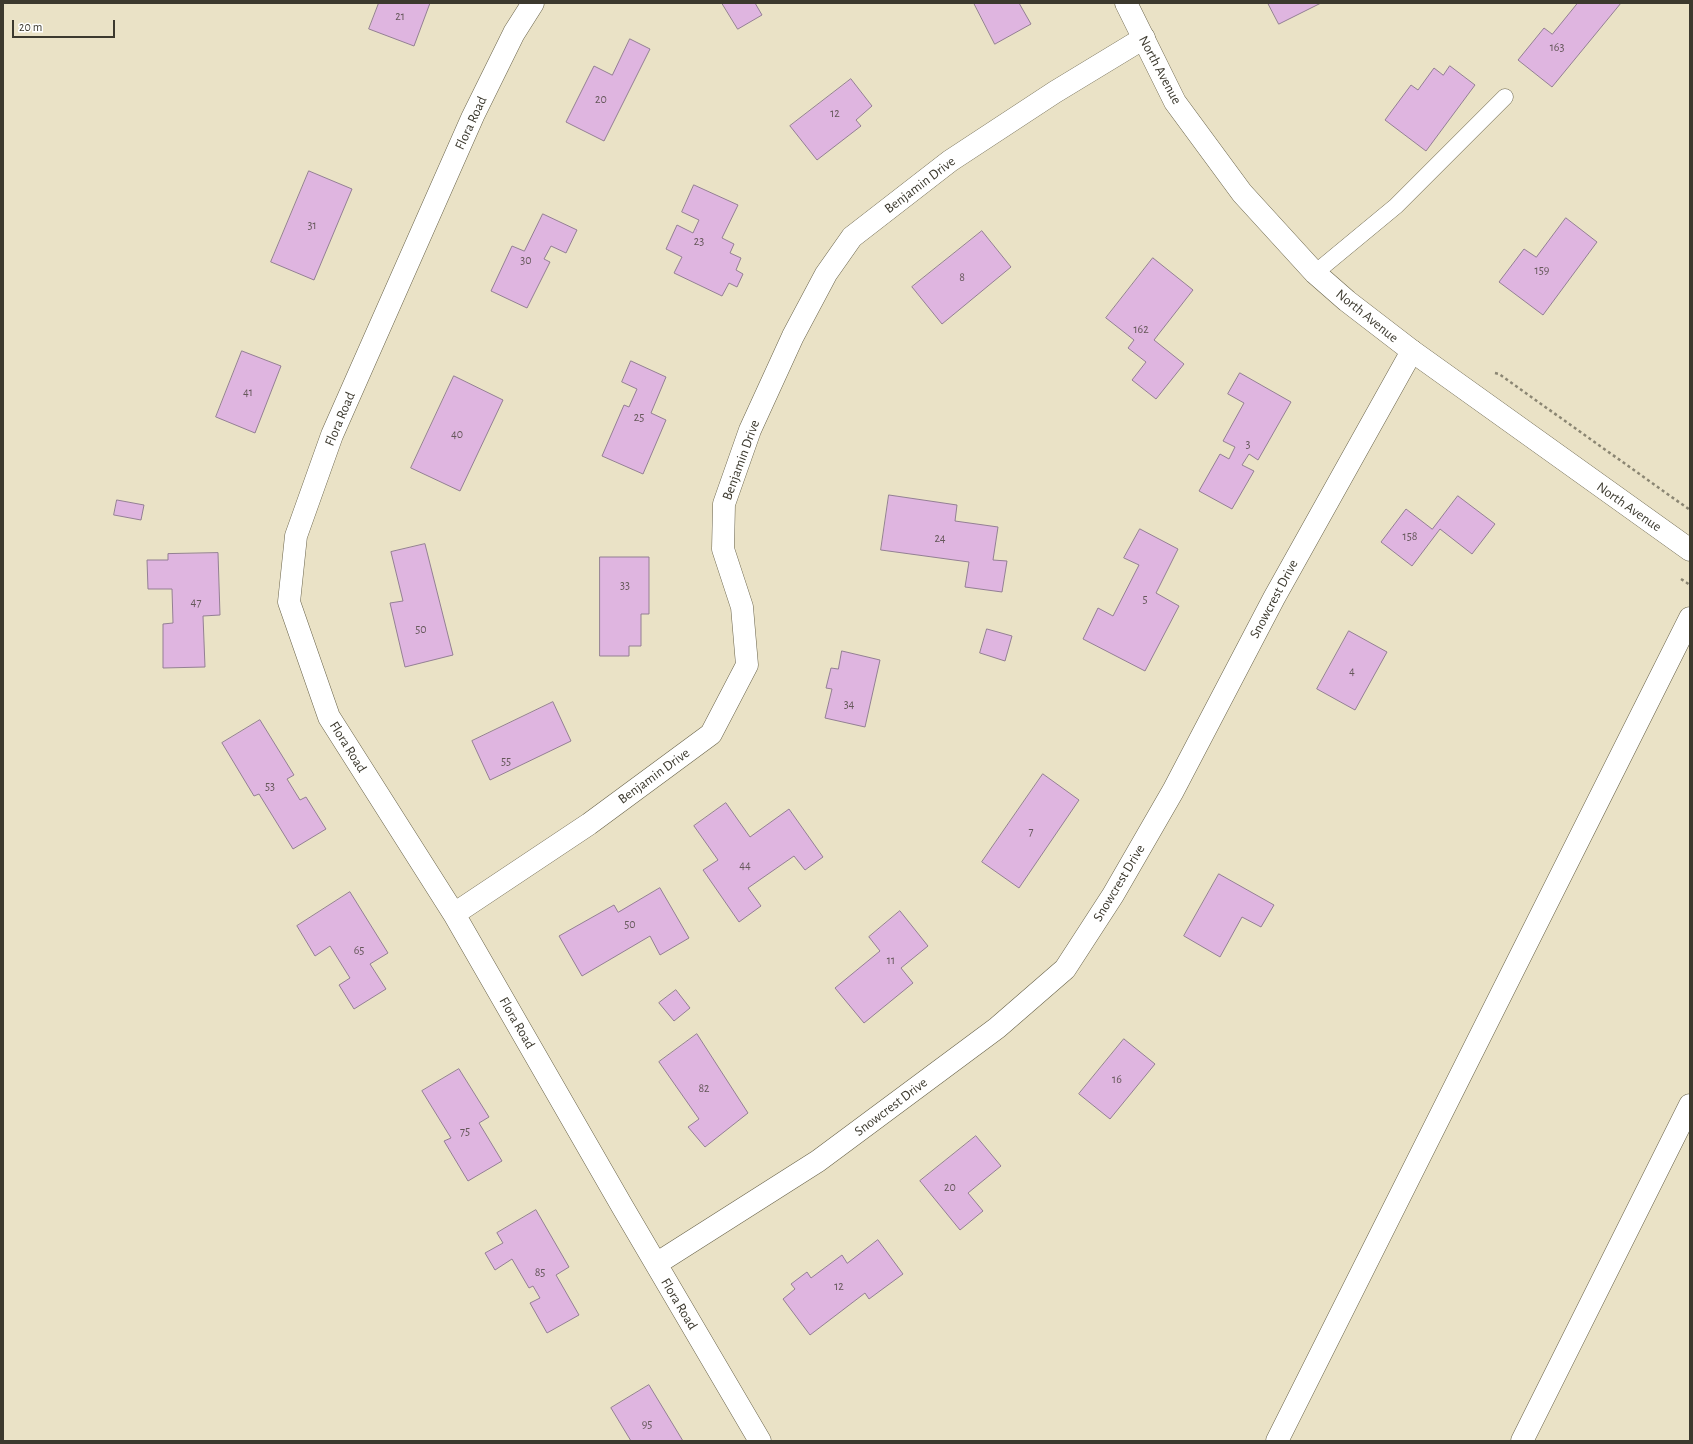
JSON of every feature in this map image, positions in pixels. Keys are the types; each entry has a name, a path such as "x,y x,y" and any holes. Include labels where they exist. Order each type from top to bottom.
{"main road":[{"name":"Flora Road","path":"533,3 514,33 473,116 332,435 296,536 289,602 329,717 454,914 760,1441"},
{"name":"North Avenue","path":"1126,3 1175,102 1242,193 1315,273 1347,301 1412,351 1690,550"},
{"name":"Benjamin Drive","path":"454,914 589,824 711,734 747,665 742,607 723,549 724,504 750,430 792,336 826,274 852,237 950,161 1055,92 1144,38"},
{"name":"Snowcrest Drive","path":"656,1264 818,1161 997,1028 1065,969 1113,896 1173,791 1274,598 1412,351"},
{"path":"1277,1441 1690,618"},
{"path":"1522,1441 1690,1106"}],"lane":[{"path":"1315,273 1396,206 1505,97"}],"building":[{"path":"379,3 430,3 414,46 369,29"},
{"path":"722,3 755,3 762,15 738,29"},
{"path":"974,3 1019,3 1031,24 995,44"},
{"path":"1268,3 1321,3 1279,24"},
{"path":"1578,3 1621,3 1552,87 1518,60 1544,28 1552,34"},
{"path":"630,39 650,49 604,141 566,122 594,66 612,75"},
{"path":"1450,66 1475,85 1426,151 1385,120 1411,85 1418,90 1434,68 1443,75"},
{"path":"851,79 872,106 856,120 861,126 817,160 790,126"},
{"path":"309,171 352,189 314,280 271,262"},
{"path":"694,185 738,205 722,238 734,244 730,253 741,258 736,270 743,274 737,287 729,283 722,296 674,273 682,257 666,249 677,225 693,233 699,220 682,212"},
{"path":"543,214 577,230 566,253 551,246 544,259 550,262 527,308 491,291 512,246 524,251"},
{"path":"1566,218 1597,242 1543,315 1499,282 1524,249 1536,257"},
{"path":"982,231 1011,267 942,324 912,287"},
{"path":"1153,258 1193,290 1154,340 1184,364 1156,399 1132,380 1146,362 1128,348 1134,340 1106,318"},
{"path":"242,351 281,366 255,433 216,417"},
{"path":"631,361 666,377 651,413 666,420 643,474 602,456 624,405 629,407 637,389 622,382"},
{"path":"1240,373 1291,402 1258,460 1249,454 1242,465 1254,471 1232,509 1199,491 1220,454 1229,459 1235,447 1223,441 1244,403 1228,394"},
{"path":"454,376 503,400 460,491 411,468"},
{"path":"889,495 957,505 955,521 998,527 993,560 1007,561 1002,592 965,587 969,562 881,550"},
{"path":"1458,496 1495,524 1472,554 1440,529 1412,566 1381,542 1406,509 1432,529"},
{"path":"117,500 144,505 141,520 114,515"},
{"path":"1140,529 1178,549 1156,593 1179,606 1145,671 1083,639 1098,608 1113,616 1139,565 1124,558"},
{"path":"425,544 453,655 405,667 390,603 403,601 391,552"},
{"path":"218,553 220,615 203,616 205,667 163,668 163,624 173,623 172,589 148,589 147,560 168,560 168,554"},
{"path":"600,557 649,557 649,614 641,614 641,646 629,646 629,656 600,656"},
{"path":"987,629 1012,636 1005,661 980,653"},
{"path":"1349,631 1387,652 1355,710 1317,689"},
{"path":"842,651 880,660 865,727 825,718 832,689 826,688 831,668 838,669"},
{"path":"553,702 571,741 490,780 472,741"},
{"path":"260,720 294,775 287,779 300,800 306,797 326,829 293,849 259,794 254,796 222,743"},
{"path":"1043,774 1079,800 1019,888 982,862"},
{"path":"726,803 750,837 789,809 823,857 805,870 794,856 748,888 761,906 739,922 703,870 718,860 694,826"},
{"path":"1219,874 1274,905 1261,927 1242,917 1220,957 1184,936"},
{"path":"660,888 689,938 660,955 650,936 582,976 559,936 614,905 618,912"},
{"path":"350,892 388,953 370,964 386,989 354,1009 339,985 350,978 330,946 315,956 297,926"},
{"path":"900,911 928,946 901,968 913,983 864,1023 835,988 880,951 869,937"},
{"path":"676,990 690,1008 674,1021 659,1003"},
{"path":"697,1034 748,1113 705,1147 688,1127 699,1119 659,1062"},
{"path":"1124,1039 1155,1064 1110,1119 1079,1094"},
{"path":"459,1069 489,1117 479,1123 502,1161 468,1181 444,1141 451,1138 422,1091"},
{"path":"976,1136 1001,1166 968,1193 983,1211 960,1230 920,1181"},
{"path":"536,1210 569,1267 556,1275 579,1315 547,1333 530,1303 540,1298 533,1286 529,1288 512,1259 495,1270 485,1253 503,1243 497,1233"},
{"path":"878,1240 903,1274 869,1299 865,1293 810,1335 783,1299 795,1289 791,1284 807,1272 811,1278 842,1255 847,1263"},
{"path":"649,1385 683,1441 631,1441 611,1408"}]}
